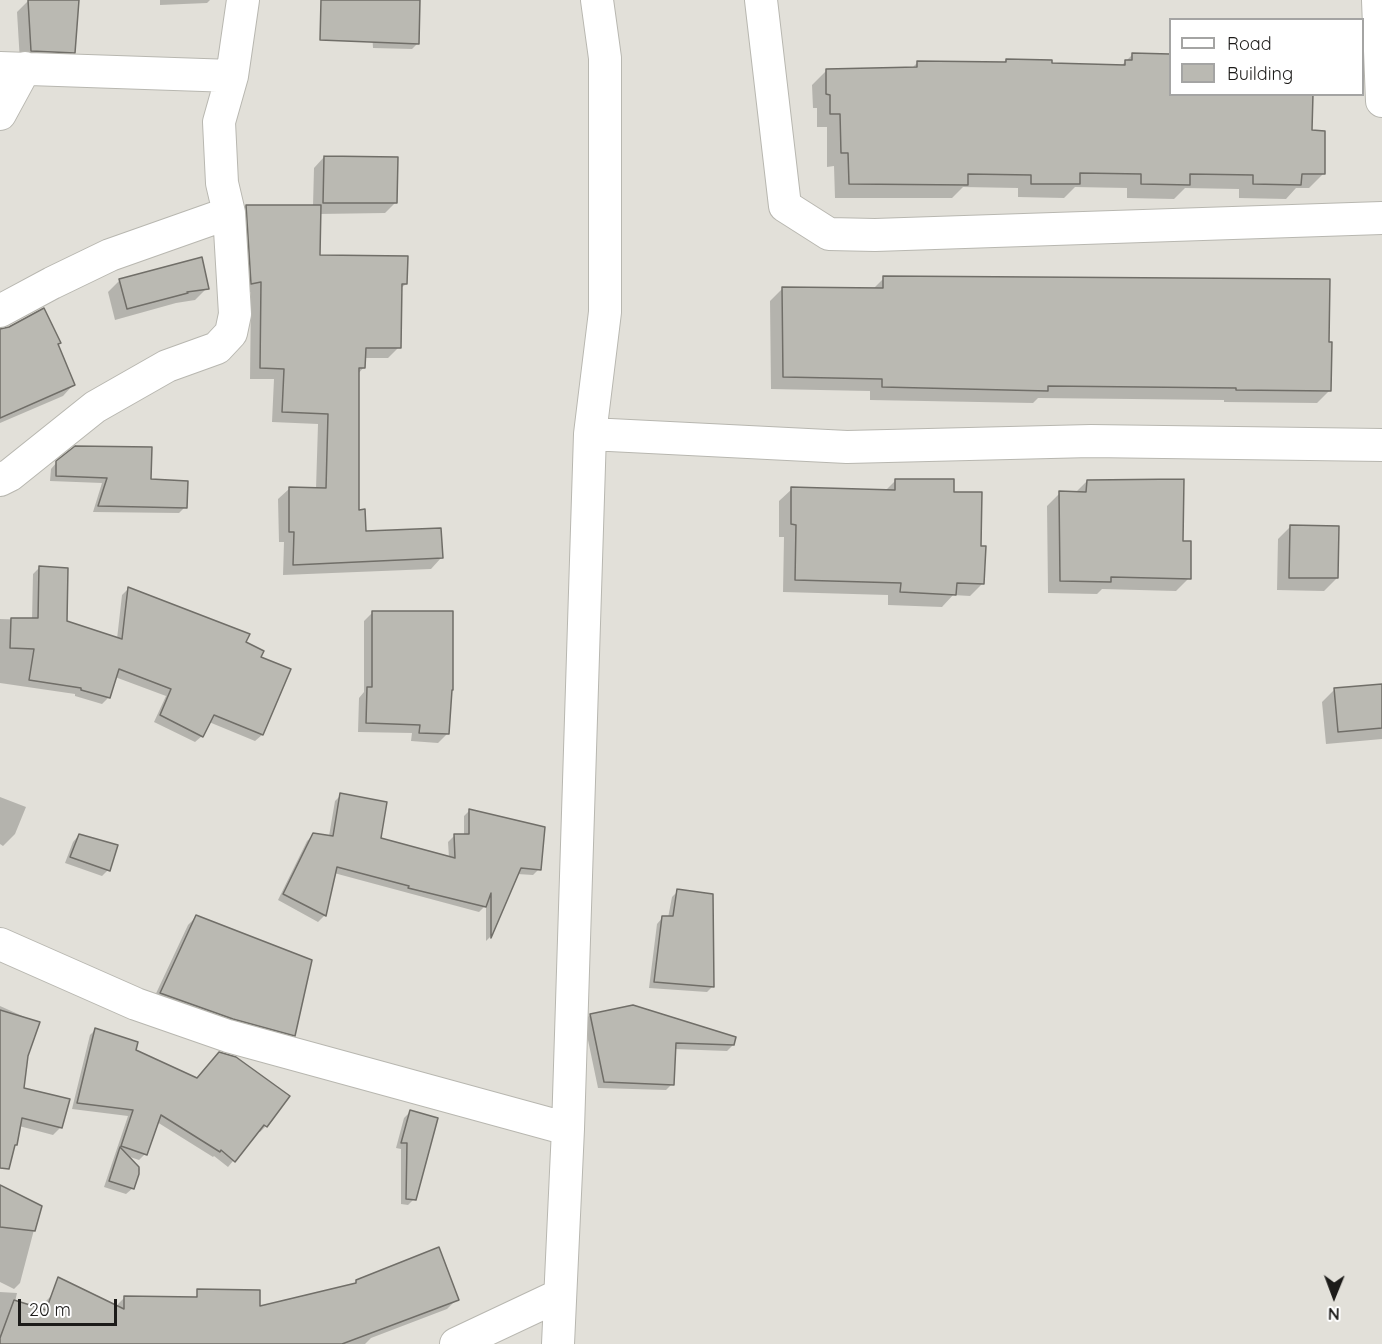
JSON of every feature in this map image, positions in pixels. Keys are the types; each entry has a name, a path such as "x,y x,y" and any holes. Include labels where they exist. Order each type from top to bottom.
{"street":[{"path":"0,480 10,475 94,406 167,366 217,348 231,333 235,314 229,213 222,183 219,122 232,76 243,0"},
{"path":"558,1344 568,1129 590,434 605,312 605,58 597,0"},
{"path":"761,0 785,206 829,234 875,235 1382,218"},
{"path":"1378,0 1382,101"},
{"path":"0,114 13,68 232,76"},
{"path":"0,311 110,255 229,213"},
{"path":"590,434 847,447 1090,441 1382,446"},
{"path":"0,944 136,1004 228,1036 568,1129"},
{"path":"456,1344 560,1295"}],"building":[{"path":"28,0 79,0 75,53 31,51"},
{"path":"321,0 420,0 419,44 320,40"},
{"path":"1132,53 1169,54 1169,96 1313,96 1312,130 1325,131 1325,174 1302,174 1301,185 1253,184 1253,175 1190,174 1190,185 1141,184 1141,174 1080,173 1080,184 1031,184 1031,175 968,174 968,185 849,184 848,153 841,153 840,114 830,114 830,95 826,94 826,69 917,67 917,61 1006,62 1006,59 1125,65 1125,60 1132,60"},
{"path":"324,156 398,157 397,203 323,203"},
{"path":"246,205 321,205 320,255 408,256 407,284 402,284 401,348 366,348 365,368 359,368 359,510 365,509 366,531 441,528 443,558 293,565 294,532 289,532 289,487 326,488 328,414 282,412 284,369 260,368 261,282 251,284"},
{"path":"202,257 209,289 187,292 127,309 119,279"},
{"path":"883,276 1330,279 1331,391 1048,386 1048,391 882,387 882,379 783,377 782,287 883,288"},
{"path":"44,308 61,343 58,344 75,385 0,418 0,329 9,327"},
{"path":"75,446 152,447 151,479 188,481 187,508 98,506 107,478 56,476 56,461"},
{"path":"895,479 954,479 954,492 982,492 981,546 986,546 984,584 957,583 956,595 900,592 901,583 795,580 796,525 791,524 791,487 895,490"},
{"path":"1184,479 1183,541 1191,541 1191,579 1111,577 1111,582 1060,581 1059,491 1086,492 1087,480"},
{"path":"1290,525 1339,526 1338,578 1289,578"},
{"path":"39,566 68,568 67,621 122,639 128,587 250,634 246,642 264,651 261,657 291,669 263,735 214,715 203,737 160,715 171,689 119,669 110,698 81,690 81,688 29,680 34,649 10,648 11,618 38,618"},
{"path":"372,611 453,611 453,690 449,734 419,733 420,725 366,723 367,687 372,687"},
{"path":"1382,684 1382,728 1338,732 1334,688"},
{"path":"340,793 387,802 381,838 455,858 454,834 469,834 469,809 545,827 541,870 521,868 491,938 491,893 486,907 408,888 409,886 337,867 326,916 283,894 313,833 333,836"},
{"path":"79,834 118,845 110,871 70,857"},
{"path":"677,889 713,894 714,987 654,982 662,916 673,916"},
{"path":"196,915 312,960 295,1036 233,1019 160,993"},
{"path":"633,1005 736,1037 734,1045 676,1043 674,1085 604,1082 590,1014"},
{"path":"0,1010 40,1022 28,1056 24,1088 70,1099 62,1128 22,1118 17,1145 15,1145 9,1169 0,1168"},
{"path":"95,1028 138,1042 136,1050 197,1078 219,1052 236,1057 290,1096 267,1127 264,1125 235,1162 221,1150 220,1152 161,1115 147,1155 121,1146 133,1110 77,1103"},
{"path":"410,1110 438,1118 416,1200 406,1199 407,1143 401,1143"},
{"path":"120,1147 139,1167 134,1189 109,1181"},
{"path":"0,1185 42,1206 35,1231 0,1227"},
{"path":"439,1247 459,1300 342,1344 0,1344 0,1338 14,1300 46,1310 58,1277 124,1309 124,1296 197,1297 197,1289 260,1290 260,1306 356,1283 356,1280"}]}
